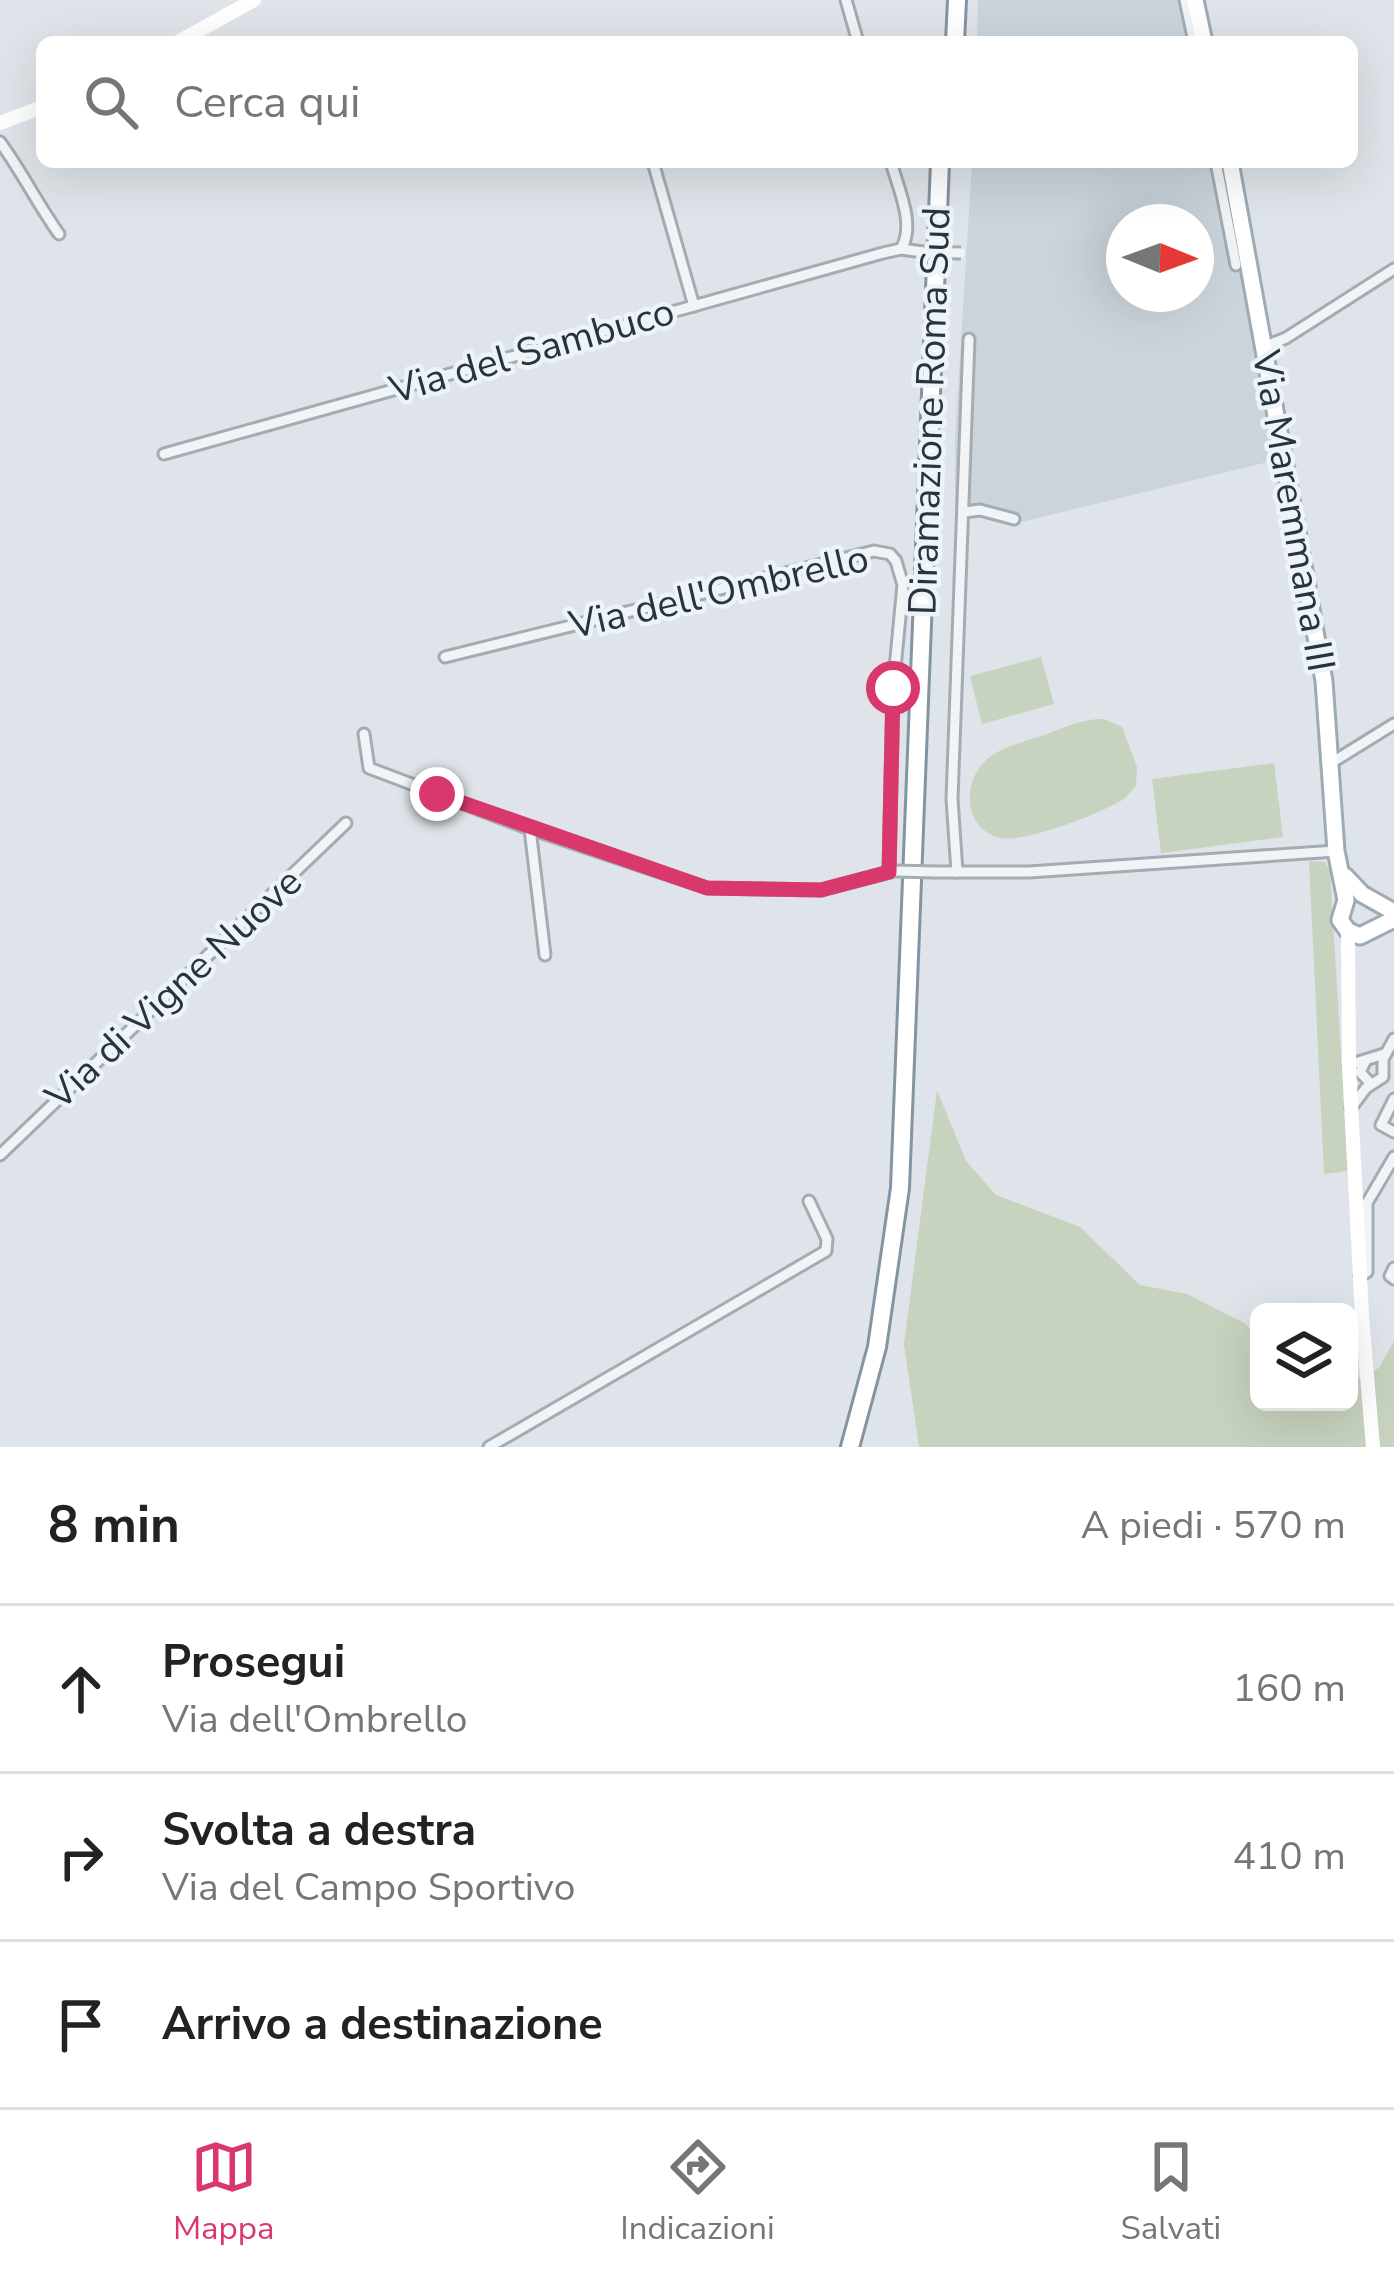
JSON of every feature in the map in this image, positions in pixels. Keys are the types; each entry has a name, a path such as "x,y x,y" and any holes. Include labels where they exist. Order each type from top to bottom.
{"highway":[{"path":"944,36 946,0"},
{"path":"955,36 957,0"},
{"name":"Diramazione Roma Sud","path":"850,1447 881,1328 900,1187 940,168"},
{"name":"Diramazione Roma Sud","path":"861,1447 889,1338 910,1183 950,168"}],"main road":[{"path":"1195,0 1203,36"},
{"name":"Via Maremmana III","path":"1231,168 1324,681 1337,857 1354,897 1340,920 1376,921"},
{"path":"1354,897 1376,921"}],"street":[{"path":"189,36 254,0"},
{"path":"846,0 856,36"},
{"path":"1185,0 1193,36"},
{"path":"0,124 36,109"},
{"path":"0,142 59,233"},
{"path":"655,168 694,307"},
{"path":"893,168 907,222 907,239 901,249 975,253"},
{"path":"1217,168 1236,265"},
{"name":"Via del Sambuco","path":"164,454 901,249"},
{"path":"1264,347 1286,338 1394,269"},
{"path":"957,872 952,799 969,339"},
{"path":"964,512 980,510 1014,518"},
{"name":"Via dell'Ombrello","path":"445,657 874,551 890,554 900,567 902,585 893,688 892,872"},
{"path":"1331,763 1394,724"},
{"path":"364,734 369,768 530,829 719,889 821,890 892,872 1030,872 1337,857"},
{"name":"Via di Vigne Nuove","path":"0,1155 346,823"},
{"path":"530,829 545,955"},
{"path":"1373,1447 1348,1042 1350,966 1355,947 1376,921"},
{"path":"1348,1042 1394,1072"},
{"path":"1374,1083 1360,1072 1391,1045"},
{"path":"1350,1072 1374,1061"},
{"path":"1352,1108 1384,1075 1374,1061"},
{"path":"1350,1072 1374,1083 1394,1082"},
{"path":"1394,1099 1381,1125 1394,1132"},
{"path":"1360,1276 1367,1272 1367,1203 1394,1157"},
{"path":"489,1447 826,1251 827,1239 809,1201"}],"shaded area":[{"path":"978,0 1190,0 1198,36 977,36"},
{"path":"972,168 1225,168 1280,459 1013,524 987,515 955,519 955,439"}],"green space":[{"path":"1041,657 1054,704 982,724 970,676"},
{"path":"1104,719 1122,727 1137,767 1136,786 1124,799 1082,819 1027,836 1001,838 979,825 970,790 990,757 1072,725"},
{"path":"1274,763 1283,837 1161,853 1152,779"},
{"path":"1309,861 1325,862 1330,871 1348,1171 1324,1174"},
{"path":"937,1090 966,1161 996,1195 1080,1227 1140,1285 1187,1294 1250,1328 1250,1411 1358,1411 1358,1378 1379,1368 1394,1341 1394,1447 919,1447 904,1344"}],"route":[{"path":"437,794 707,888 821,890 889,872 893,688"}]}
